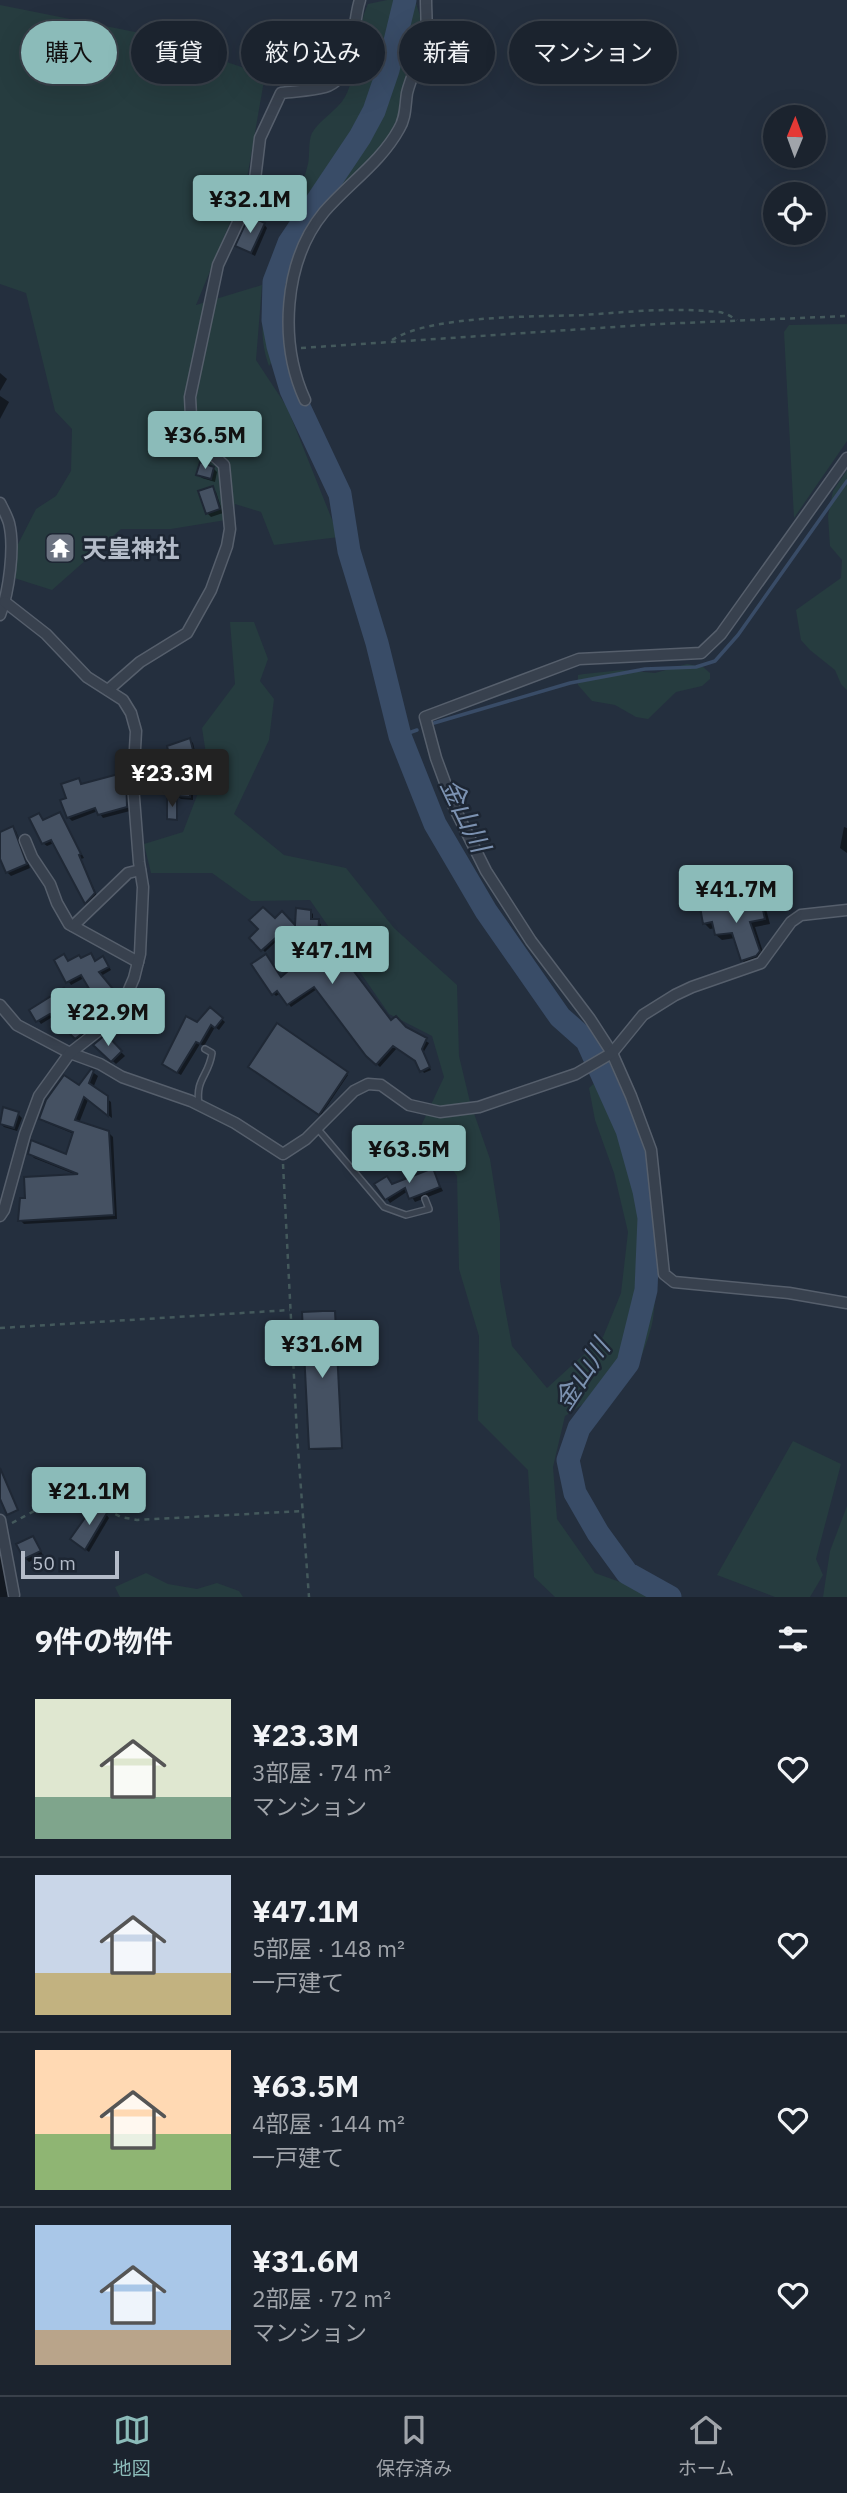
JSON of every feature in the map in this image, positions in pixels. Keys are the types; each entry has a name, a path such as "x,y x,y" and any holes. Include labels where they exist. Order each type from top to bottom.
{"street":[{"path":"108,690 140,662 187,633 211,590 227,546 230,529 224,465 192,436 190,397 218,265 254,188 260,138 281,93 323,88 337,82 348,59 360,0"},
{"path":"305,400 296,379 289,333 292,278 306,240 323,213 384,150 400,128 407,94 425,40 426,0"},
{"path":"847,458 720,634 701,653 579,659 425,717 436,758 454,807 486,871 531,941 590,1019 610,1055 651,1150 662,1269 667,1278 674,1282 789,1293 847,1303"},
{"path":"0,503 9,520 12,538 5,602 0,615"},
{"path":"0,1216 39,1096 70,1053 102,1028 122,1006 138,962 143,887 133,785 136,731 131,713 123,701 87,677 46,634 5,602"},
{"path":"25,840 32,857 50,884 65,919 138,962"},
{"path":"73,926 128,873 140,870"},
{"path":"0,1005 17,1025 70,1053 100,1064 122,1077 199,1105 235,1123 283,1154 306,1139 354,1090 369,1084 381,1085 409,1105 440,1112 479,1107 576,1074 610,1055 643,1014 692,987 761,963 791,922 801,915 847,910"},
{"path":"1,1528 15,1595"}],"lane":[{"path":"199,1105 197,1090 211,1062 212,1053 205,1049"},
{"path":"317,1128 384,1207 406,1215 429,1209 425,1199"}],"path":[{"path":"390,342 405,332 446,323 690,310 721,312 738,320"},
{"path":"291,349 738,320 847,316"},
{"path":"283,1154 290,1310 309,1597"},
{"path":"0,1328 290,1310"},
{"path":"1,1528 36,1510 54,1493 64,1489 121,1517 137,1520 303,1511"}],"green space":[{"path":"387,0 415,0 421,21 399,21 399,84 405,84 399,114 381,146 324,204 298,242 285,271 280,340 269,366 263,342 267,290 308,164 312,133 342,102 350,84 385,84 385,21 362,21 368,4"},
{"path":"0,5 80,21 21,21 21,84 117,84 117,28 131,31 131,84 227,84 227,62 241,67 241,84 263,84 246,184 196,305 262,285 256,360 287,407 339,537 274,545 261,512 235,504 232,519 171,529 121,529 52,590 11,577 16,548 36,509 56,496 71,471 72,429 55,411 26,293 0,284"},
{"path":"847,324 847,441 794,518 784,332 789,325"},
{"path":"847,470 847,690 835,670 801,640 796,610 841,578 842,560 830,546 828,516 833,491"},
{"path":"230,622 254,622 268,659 260,681 274,699 269,740 234,814 284,855 346,868 394,928 457,985 459,1056 470,1102 490,1159 500,1223 500,1281 512,1346 547,1388 603,1337 621,1293 628,1232 614,1173 595,1120 589,1088 608,1070 633,1123 647,1170 655,1220 656,1270 652,1324 642,1355 611,1373 586,1402 565,1416 553,1467 557,1519 595,1573 662,1597 555,1597 534,1577 528,1470 478,1420 479,1336 459,1269 457,1176 421,1126 444,1077 432,1036 389,1014 310,900 251,901 212,873 151,873 144,844 183,832 208,767 202,728 235,684"},
{"path":"687,664 703,667 710,673 710,679 702,686 676,692 648,719 636,717 615,705 592,701 578,685 578,675 622,670 655,673"},
{"path":"793,1441 841,1464 816,1559 823,1575 810,1597 775,1597 717,1575"},
{"path":"847,1506 847,1597 823,1597 830,1551"},
{"path":"146,1573 168,1584 197,1589 217,1583 239,1591 243,1597 120,1597 115,1587"}],"building":[{"path":"249,216 265,223 251,253 235,246"},
{"path":"200,462 214,467 211,479 196,475"},
{"path":"213,486 220,509 206,514 198,491"},
{"path":"190,738 197,766 201,766 201,778 198,778 198,783 191,783 190,797 176,796 177,772 151,775 151,780 141,780 142,756 169,754 167,746"},
{"path":"126,772 127,807 98,815 95,808 67,818 60,800 66,798 61,784 79,778 81,784"},
{"path":"167,798 177,799 177,820 167,819"},
{"path":"60,812 81,854 79,855 95,893 85,904 51,840 42,844 29,818 39,813 43,820"},
{"path":"13,826 27,864 6,873 0,859 0,832"},
{"path":"761,901 765,919 750,922 760,951 756,956 741,961 732,933 715,935 712,922 703,924 700,907 724,904 724,907"},
{"path":"263,907 275,918 282,911 295,925 296,908 311,910 311,919 319,919 318,936 336,956 340,953 391,1020 396,1016 406,1027 427,1038 422,1049 430,1067 420,1072 415,1061 393,1046 376,1065 366,1056 314,987 287,1005 277,991 272,995 251,964 266,954 281,977 302,959 279,935 261,951 249,938 258,929 249,920"},
{"path":"91,953 95,961 103,956 109,967 99,972 118,995 110,1002 112,1005 96,1023 75,1039 50,1014 36,1022 29,1010 64,988 75,1006 91,992 81,975 66,983 54,960 64,954 68,961"},
{"path":"210,1007 223,1018 215,1028 211,1025 200,1044 196,1042 177,1073 162,1064 186,1016 197,1022"},
{"path":"277,1023 348,1072 319,1115 248,1067"},
{"path":"106,1034 122,1051 111,1062 93,1045"},
{"path":"91,1069 94,1070 89,1083 108,1096 108,1116 84,1097 75,1120 109,1131 114,1215 18,1221 20,1198 25,1198 24,1177 78,1174 28,1154 31,1140 66,1154 73,1132 39,1119 46,1100 64,1075 79,1085"},
{"path":"3,1107 19,1112 14,1128 0,1124"},
{"path":"433,1168 440,1187 409,1199 405,1188 385,1200 374,1184 387,1176 392,1184"},
{"path":"335,1311 342,1448 309,1449 302,1312"},
{"path":"0,1468 18,1510 7,1515 0,1499"},
{"path":"94,1505 107,1513 85,1550 70,1539"},
{"path":"33,1536 41,1551 24,1559 16,1544"}],"waterway":[{"name":"金山川","path":"405,0 388,70 374,111 360,137 289,243 274,282 273,320 291,390 340,494 349,551 377,643 400,736 435,824 486,911 560,1017 587,1041 627,1130 649,1218 646,1290 628,1363 579,1428 568,1460 575,1493 598,1533 627,1573 670,1597"},
{"path":"434,723 570,683 645,669 696,667 715,661 738,635 847,481"},
{"path":"400,736 417,730"}],"place":[{"name":"天皇神社","path":"60,548"}]}
